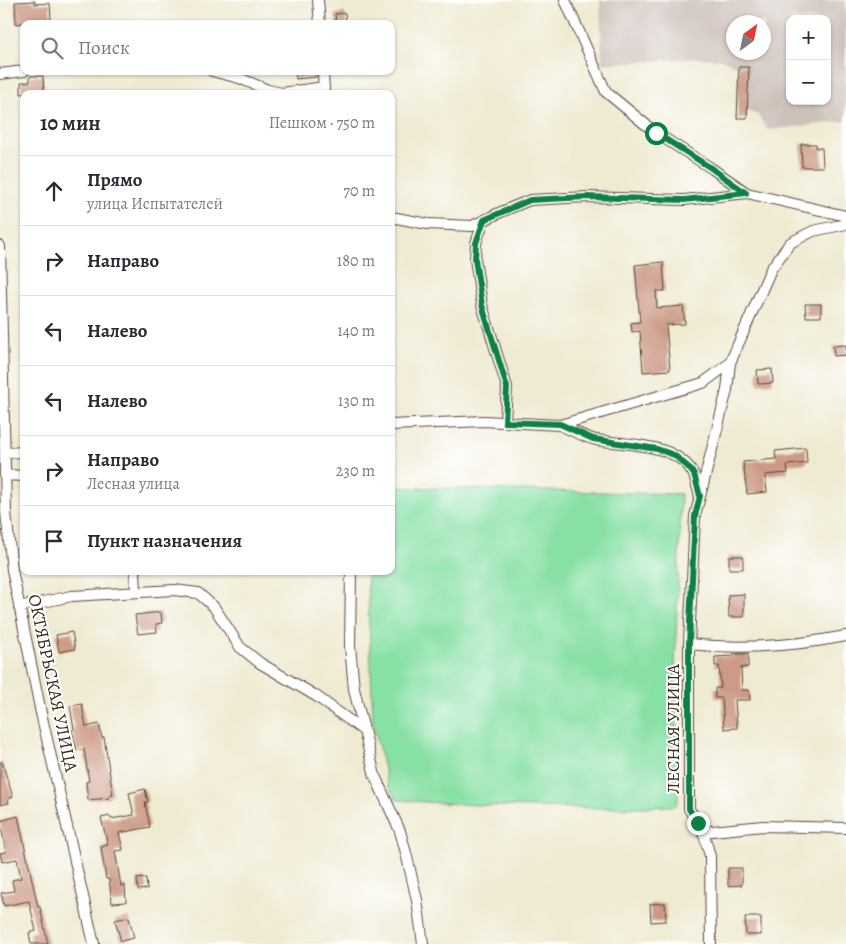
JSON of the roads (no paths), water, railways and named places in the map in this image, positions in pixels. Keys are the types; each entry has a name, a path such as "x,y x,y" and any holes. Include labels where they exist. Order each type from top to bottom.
{"street":[{"path":"318,0 320,20"},
{"path":"564,0 606,92 656,133 746,193"},
{"path":"0,74 20,72"},
{"path":"227,75 268,90"},
{"path":"323,75 324,90"},
{"path":"395,218 428,224 472,226 530,200 587,197 684,200 746,193 846,216"},
{"path":"484,220 476,243 475,259 482,305 507,387 505,422"},
{"path":"395,425 484,421 560,424 702,383 730,363 771,269 790,243 813,231 846,224"},
{"name":"ОКТЯБРЬСКАЯ УЛИЦА","path":"0,246 6,475 3,492 12,570 41,712 94,944"},
{"name":"ЛЕСНАЯ УЛИЦА","path":"711,944 710,856 702,832 689,809 689,644 695,516 727,390 730,363"},
{"path":"560,424 593,439 657,449 674,455 694,474 700,496"},
{"path":"5,453 20,452"},
{"path":"6,475 20,476"},
{"path":"135,575 136,592"},
{"path":"350,575 350,646 354,689 375,776 402,838 416,900 423,944"},
{"path":"19,608 72,596 174,590 198,593 214,607 240,647 260,664 316,696 364,731"},
{"path":"689,644 745,648 816,642 846,636"},
{"path":"702,832 763,826 846,828"}]}
